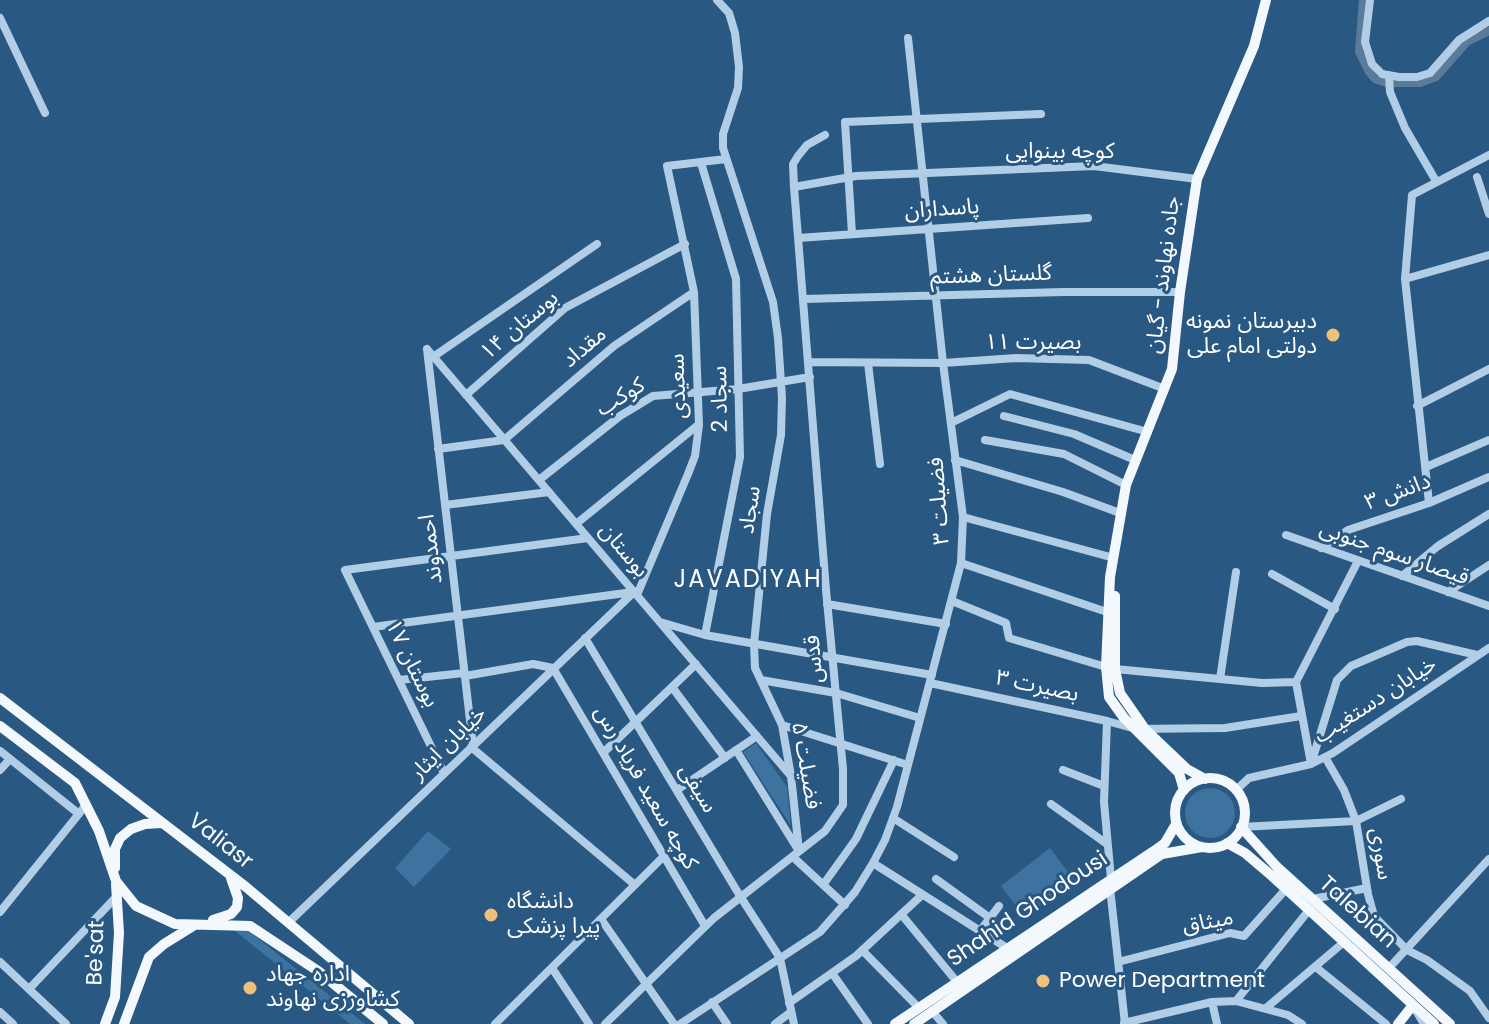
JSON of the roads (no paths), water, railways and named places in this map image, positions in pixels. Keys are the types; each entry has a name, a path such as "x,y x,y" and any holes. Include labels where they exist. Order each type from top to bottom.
{"main road":[{"name":"جاده نهاوند - گیان","path":"1111,668 1107,612 1120,513 1126,485 1165,389 1175,352 1180,292 1197,179 1254,46 1266,0"},
{"name":"جاده نهاوند - گیان","path":"1114,558 1109,697 1187,769 1205,779"},
{"name":"Valiasr","path":"0,698 228,873 409,1024"},
{"path":"0,726 75,783 82,809 99,831 116,881 130,900 146,912 175,924 250,926 318,971 381,1022 389,1005"},
{"name":"جاده نهاوند - گیان","path":"1141,729 1179,773 1184,790"},
{"path":"1205,779 1220,780 1236,790 1244,808 1241,827 1227,843 1202,847 1182,835 1176,824 1176,805 1184,790 1194,782 1205,779"},
{"path":"116,881 115,849 120,838 131,829 161,823"},
{"name":"Shahid Ghodousi","path":"914,1024 1165,843 1176,824"},
{"name":"Talebian","path":"1241,827 1344,942 1434,1024"},
{"name":"Talebian","path":"1227,843 1245,853 1286,889 1311,904 1389,968 1450,1024"},
{"name":"Shahid Ghodousi","path":"895,1024 1110,883 1162,854 1202,847"},
{"path":"124,1024 149,957 196,924 221,919 237,907 236,888 228,873"},
{"name":"Be'sat","path":"105,1024 115,997 116,881"},
{"path":"1398,1024 1413,1005"}],"street":[{"path":"701,163 727,161 723,134 738,88 735,33 729,13 717,0"},
{"path":"1370,0 1365,42 1372,64 1382,74 1417,77 1430,73 1459,40 1489,21"},
{"path":"0,18 45,113"},
{"name":"فضیلت ۳","path":"677,1024 820,932 845,905 873,863 893,818 961,563 963,517 908,38"},
{"path":"1389,75 1390,92 1405,128 1436,181"},
{"path":"852,234 845,122 1041,114"},
{"name":"قدس","path":"605,1024 705,926 825,831 843,805 841,744 827,604 793,164 807,145 825,135"},
{"path":"1429,503 1405,279 1412,195 1489,155"},
{"name":"سجاد","path":"727,161 773,302 781,382 781,435 767,514 754,644"},
{"name":"سعیدی","path":"635,594 692,465 699,425 694,292 667,166 701,163"},
{"name":"سجاد 2","path":"701,163 736,279 740,457 705,635"},
{"name":"کوچه بینوایی","path":"923,172 1094,166 1197,179"},
{"name":"پاسداران","path":"794,187 856,176 923,172"},
{"path":"1477,177 1489,214"},
{"name":"پاسداران","path":"798,238 1088,218"},
{"path":"430,353 597,244"},
{"name":"بوستان ۱۴","path":"466,395 565,308 685,244"},
{"path":"1405,279 1489,255"},
{"name":"مقداد","path":"504,440 614,346 694,292"},
{"name":"گلستان هشتم","path":"804,299 1180,292"},
{"name":"بوستان","path":"430,353 791,776"},
{"name":"احمدوند","path":"430,353 472,746"},
{"name":"بصیرت ۱۱","path":"809,362 943,363 1016,358 1089,360 1165,389"},
{"path":"868,363 880,464"},
{"path":"1417,406 1489,369"},
{"name":"کوکب","path":"539,480 639,403 653,396 738,389 810,377"},
{"path":"951,423 1010,394 1148,432"},
{"path":"1004,416 1074,434 1135,460"},
{"path":"576,524 699,425"},
{"path":"438,449 504,440"},
{"path":"985,440 1064,454 1126,485"},
{"path":"1426,467 1489,440"},
{"path":"955,460 1063,492 1120,513"},
{"name":"دانش ۳","path":"1321,548 1348,530 1429,503 1489,477"},
{"path":"445,505 549,492"},
{"path":"1402,576 1438,546 1489,514"},
{"path":"963,517 1114,558"},
{"name":"قیصار سوم جنوبی","path":"1286,535 1489,606"},
{"path":"451,556 588,538"},
{"name":"بوستان ۱۷","path":"444,773 345,570 451,556"},
{"path":"1311,764 1296,682 1358,561"},
{"path":"961,563 1107,612"},
{"path":"1448,592 1489,565"},
{"path":"1220,679 1236,572"},
{"path":"1272,574 1335,609"},
{"path":"373,627 635,594"},
{"name":"خیابان ایثار","path":"289,922 553,668 635,594"},
{"path":"952,601 1006,623 1009,638 1111,668 1262,683 1296,682"},
{"path":"827,604 946,624"},
{"name":"بصیرت ۳","path":"660,622 705,635 931,679 1141,729 1225,728 1301,716"},
{"name":"سیفی","path":"585,638 780,958"},
{"path":"1311,764 1337,680 1351,666 1407,642 1417,641 1477,655"},
{"name":"فضیلت ۵","path":"754,644 755,668 782,725 791,776 796,854"},
{"name":"خیابان دستغیب","path":"1236,790 1249,778 1311,764 1325,757 1489,648"},
{"path":"399,680 533,664 553,668"},
{"path":"604,752 696,664"},
{"name":"کوچه سعید فریاد رس","path":"553,668 705,926"},
{"path":"761,680 836,693 920,718"},
{"path":"672,687 725,758"},
{"path":"1107,721 1104,786 1107,844 1124,1023 1212,1002 1236,1001 1285,1014 1302,1024"},
{"path":"782,725 908,765"},
{"path":"677,790 757,736"},
{"path":"472,746 635,885"},
{"path":"736,750 796,854 845,905"},
{"path":"0,751 82,809 0,912"},
{"name":"سوری","path":"1325,757 1344,790 1356,821 1374,916 1407,950 1427,960 1470,991 1489,1018"},
{"path":"0,770 10,759"},
{"path":"823,885 856,839 894,760"},
{"path":"1063,770 1104,786"},
{"path":"1241,827 1356,821 1401,799"},
{"path":"1051,804 1107,844"},
{"path":"893,818 954,857"},
{"path":"498,1023 664,856"},
{"path":"1389,968 1489,859"},
{"path":"873,863 1007,948"},
{"path":"936,879 990,918"},
{"path":"1236,1001 1311,904 1367,888"},
{"name":"میثاق","path":"1118,962 1230,933 1244,936 1286,889"},
{"path":"29,989 118,895"},
{"path":"775,1024 790,1007 862,950 922,895"},
{"path":"980,931 999,906"},
{"path":"901,914 957,982"},
{"path":"601,919 677,1024"},
{"path":"1266,1008 1317,968 1344,942"},
{"path":"862,950 919,1008"},
{"path":"780,958 794,1024"},
{"path":"0,962 66,1024"},
{"path":"552,968 589,1024"},
{"path":"1317,968 1386,1024"},
{"path":"832,973 868,1024"},
{"path":"712,1002 727,1024"},
{"path":"1212,1002 1217,1024"},
{"path":"1413,1005 1424,1024"},
{"path":"932,1011 943,1024"},
{"path":"0,1012 13,1024"},
{"path":"1281,1024 1285,1014"}],"waterway":[{"path":"1363,0 1359,52 1375,79 1386,83 1420,83 1436,77 1467,42 1489,31"}],"place":[{"name":"دبیرستان نمونه دولتی امام علی","path":"1333,335"},
{"name":"دانشگاه پیرا پزشکی","path":"491,915"},
{"name":"Power Department","path":"1043,981"},
{"name":"اداره جهاد کشاورزی نهاوند","path":"250,988"}],"district":[{"name":"JAVADIYAH","path":"748,581"}]}
